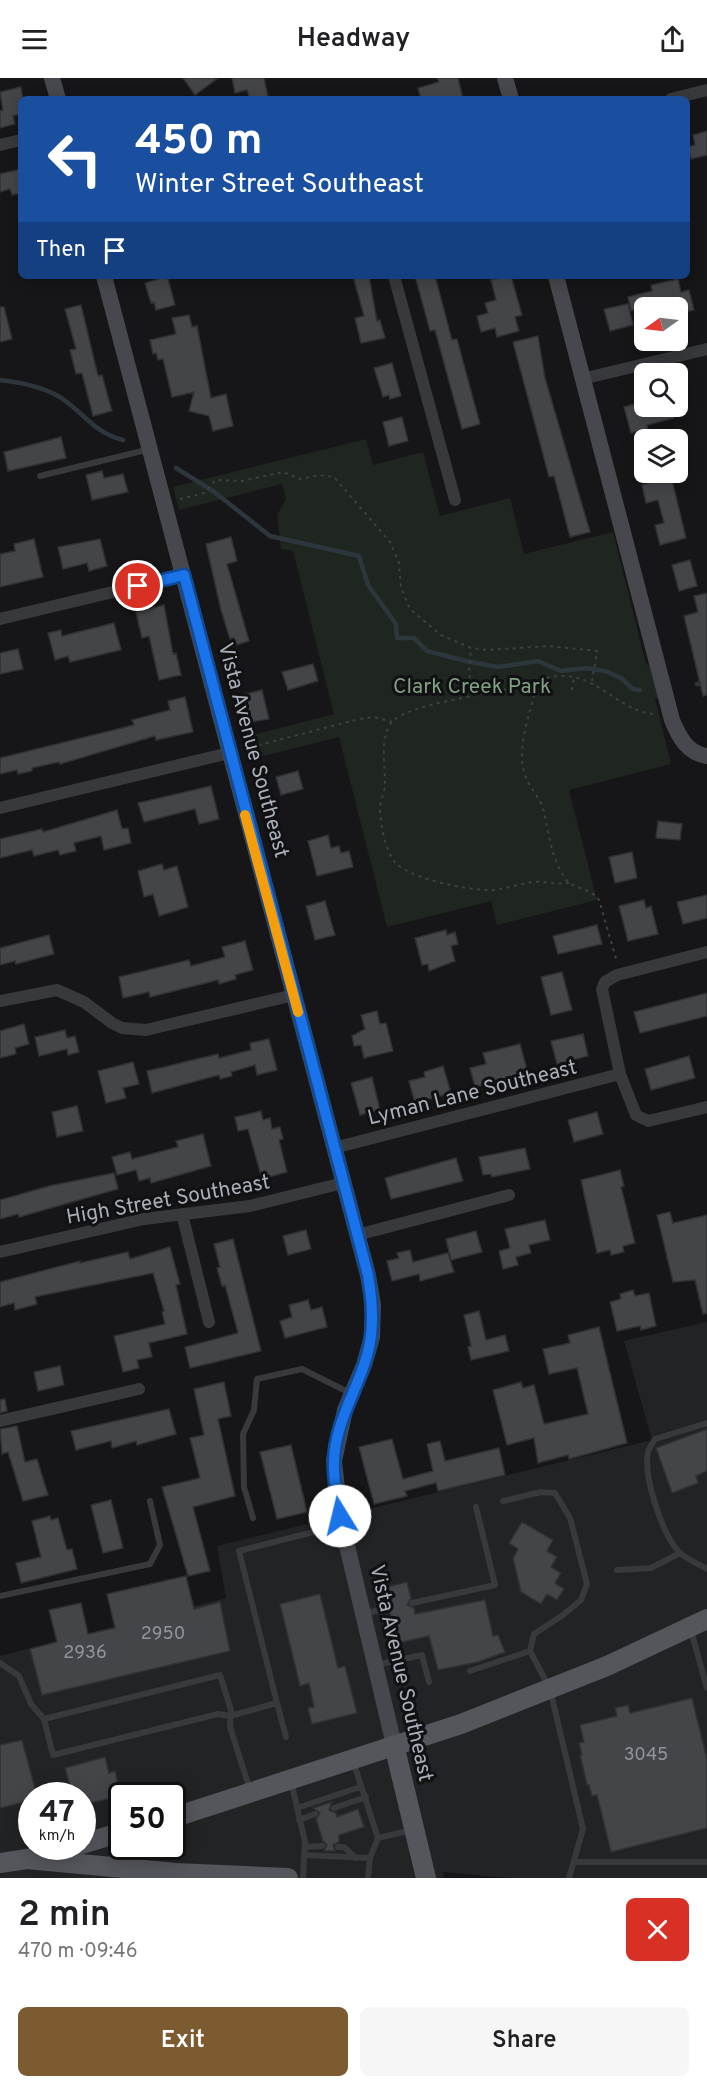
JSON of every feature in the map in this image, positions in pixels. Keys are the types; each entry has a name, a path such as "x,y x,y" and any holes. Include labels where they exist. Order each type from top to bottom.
{"main road":[{"path":"52,78 57,96"},
{"path":"505,78 510,96"},
{"name":"Vista Avenue Southeast","path":"105,279 357,1235 373,1305 372,1338 338,1436 334,1461 342,1525 426,1878"},
{"path":"557,279 672,720 683,743 691,750 707,756"},
{"path":"186,1814 461,1724 550,1689 699,1623"},
{"path":"0,1863 20,1860"},
{"path":"38,1860 208,1876 288,1878"}],"street":[{"path":"683,96 707,90"},
{"path":"0,145 18,141"},
{"path":"395,279 454,500"},
{"path":"582,379 707,349"},
{"path":"0,619 184,575"},
{"path":"0,808 229,753"},
{"path":"707,952 620,974 605,982 602,996 620,1074 631,1108 640,1119 648,1121 707,1107"},
{"path":"0,1001 57,990 84,1002 122,1028 146,1030 294,995"},
{"name":"Lyman Lane Southeast","path":"334,1148 620,1074"},
{"name":"High Street Southeast","path":"0,1252 120,1224 266,1203 343,1183"},
{"path":"357,1235 509,1195"},
{"path":"182,1214 209,1322"},
{"path":"0,1421 139,1389"}],"lane":[{"path":"40,476 150,449"},
{"path":"253,1518 244,1487 243,1434 254,1410 257,1379 302,1369 352,1394"},
{"path":"707,1423 655,1439 648,1451 648,1470 655,1501 667,1534 680,1553 707,1569"},
{"path":"503,1501 541,1491 555,1493 570,1518 585,1573 586,1584 581,1600 563,1616 538,1630 531,1640 530,1651 550,1689 583,1829 569,1878"},
{"path":"0,1596 150,1564 160,1545 150,1501"},
{"path":"412,1603 495,1585 476,1507"},
{"path":"286,1737 239,1551 342,1525"},
{"path":"617,1570 651,1568 680,1553"},
{"path":"363,1614 388,1608"},
{"path":"699,1623 707,1688"},
{"path":"470,1671 530,1651"},
{"path":"375,1665 422,1654 429,1682"},
{"path":"0,1663 19,1676 31,1704 44,1719 52,1755 218,1714 230,1716 277,1703"},
{"path":"44,1719 220,1675 230,1716 230,1727 252,1794"},
{"path":"353,1760 378,1838 370,1858 368,1878"},
{"path":"291,1781 305,1847 303,1878"},
{"path":"297,1808 360,1787"},
{"path":"334,1808 366,1797"},
{"path":"299,1820 315,1814"},
{"path":"378,1838 415,1829"},
{"path":"305,1847 322,1846"},
{"path":"338,1846 344,1847 356,1858"},
{"path":"304,1855 370,1858"},
{"path":"574,1862 706,1862"}],"path":[{"path":"165,503 207,491 213,482 242,481 283,472 300,479 323,475 334,477 390,542 399,563 401,588 410,609 441,635 471,648 496,650 549,646 597,651 593,662 592,681"},
{"path":"471,648 469,668 471,694"},
{"path":"572,690 574,676"},
{"path":"620,974 599,900 591,892 569,883 533,882 499,889 480,889 418,876 397,865 388,849 380,808 385,785 386,737 392,722 405,714 471,694 510,688 535,680 574,676 592,681 640,710 653,714 664,712"},
{"path":"535,680 536,688 522,764 525,775 544,810 555,861 569,883"},
{"path":"536,688 548,690"},
{"path":"229,753 359,719 374,717 392,722"}],"shaded area":[{"path":"707,1322 707,1878 508,1878 443,1872 444,1878 0,1878 0,1656 226,1598 217,1546 652,1440 624,1341"}],"green space":[{"name":"Clark Creek Park","path":"366,439 373,465 423,452 440,516 510,498 524,554 613,532 646,664 652,666 659,698 655,699 671,764 569,790 597,900 497,925 491,901 387,927 339,737 247,760 242,738 334,714 293,551 281,549 277,515 286,499 282,484 179,510 173,487"}],"building":[{"path":"183,78 218,78 195,95"},
{"path":"232,78 264,78 268,96 249,96 247,90 235,93"},
{"path":"437,78 458,78 462,96 420,96 418,88 439,82"},
{"path":"21,87 22,96 18,96 18,115 13,116 15,124 0,128 0,111 3,110 0,92"},
{"path":"707,131 707,155 691,159 690,146 695,145 693,135"},
{"path":"18,170 18,194 12,195 10,189 0,192 0,174"},
{"path":"168,279 175,305 156,310 154,302 151,303 145,283"},
{"path":"354,279 370,279 377,321 380,320 385,338 361,343 355,318 364,316"},
{"path":"416,279 436,279 452,340 457,339 480,424 462,429 435,330 430,331"},
{"path":"512,279 522,315 515,317 519,331 497,337 495,328 481,332 477,316 488,313 485,303 496,300 491,280"},
{"path":"678,279 681,292 689,290 694,310 688,312 688,297 634,297 634,310 631,311 628,297 652,291 651,285"},
{"path":"628,304 633,325 610,331 604,309"},
{"path":"81,305 98,376 102,375 112,411 93,416 82,373 76,374 70,350 76,349 65,309"},
{"path":"0,307 4,307 12,339 0,342"},
{"path":"189,315 192,327 197,326 211,398 226,394 233,426 213,431 209,416 189,411 194,392 172,397 163,359 158,360 156,353 153,354 150,340 176,334 172,318"},
{"path":"538,336 545,378 590,532 570,537 554,476 549,477 513,342"},
{"path":"392,363 401,396 390,399 389,395 383,397 374,368"},
{"path":"634,404 634,417 674,418 647,425 648,429 634,429 634,432 631,433 624,407"},
{"path":"402,417 408,441 389,446 383,422"},
{"path":"61,437 66,458 8,471 4,452"},
{"path":"102,471 104,478 123,474 128,492 92,500 86,475"},
{"path":"673,483 686,538 660,545 655,525 664,523 658,500 646,503 642,485"},
{"path":"231,537 237,561 227,564 249,641 236,645 234,638 230,639 221,610 206,544"},
{"path":"34,539 43,577 0,587 0,554 15,551 14,544"},
{"path":"100,539 107,566 89,571 87,563 63,569 58,547"},
{"path":"690,560 697,586 679,591 672,565"},
{"path":"707,593 707,695 703,696 684,616 698,612 694,596"},
{"path":"164,605 173,654 176,653 181,675 159,680 149,636 142,638 136,612"},
{"path":"114,623 121,650 70,662 68,656 55,660 48,633 61,630 62,636"},
{"path":"18,649 23,669 0,674 0,653"},
{"path":"313,664 318,681 288,690 282,672"},
{"path":"262,690 269,719 251,722 245,694"},
{"path":"185,697 193,732 156,740 155,736 60,764 59,762 32,768 32,771 18,774 17,770 0,774 0,758 134,725 132,720 170,710 168,701"},
{"path":"298,771 303,789 281,795 276,777"},
{"path":"211,786 219,819 199,824 195,809 144,822 138,803"},
{"path":"117,810 122,829 128,828 131,843 104,850 101,836 74,843 76,851 60,855 58,850 34,856 32,850 0,858 0,839 42,829 43,832"},
{"path":"658,821 682,824 680,840 656,838"},
{"path":"328,835 331,848 339,846 341,853 349,851 353,867 317,876 308,841"},
{"path":"632,852 637,878 615,883 609,857"},
{"path":"162,864 164,870 177,866 188,907 159,916 153,894 144,897 138,871"},
{"path":"707,895 707,918 683,924 677,902"},
{"path":"644,900 646,908 651,906 658,934 628,941 619,906"},
{"path":"325,901 335,935 315,940 306,906"},
{"path":"597,925 602,944 558,954 553,936"},
{"path":"446,930 447,935 455,932 458,944 451,946 455,961 429,971 428,964 422,965 415,938"},
{"path":"49,935 54,954 16,964 15,961 0,965 0,948"},
{"path":"245,941 253,970 235,975 236,979 219,984 218,980 150,997 149,992 123,998 119,977 189,960 191,966 225,957 222,947"},
{"path":"562,972 572,1010 551,1015 541,977"},
{"path":"707,993 707,1016 640,1033 634,1012"},
{"path":"377,1011 380,1024 386,1023 393,1051 364,1058 361,1045 354,1046 352,1036 365,1029 361,1015"},
{"path":"24,1024 29,1044 15,1048 16,1054 0,1058 0,1031"},
{"path":"65,1030 67,1038 75,1036 79,1052 68,1055 67,1049 39,1056 35,1037"},
{"path":"583,1034 588,1056 557,1064 551,1041"},
{"path":"269,1039 277,1070 257,1075 255,1065 231,1072 232,1076 220,1079 219,1075 152,1093 147,1071 218,1054 219,1058 251,1050 250,1043"},
{"path":"520,1044 528,1073 475,1087 470,1068 486,1064 483,1053"},
{"path":"689,1056 695,1078 651,1090 645,1069"},
{"path":"133,1062 139,1084 123,1088 126,1098 106,1103 98,1071"},
{"path":"443,1066 451,1093 415,1103 409,1081 425,1077 424,1072"},
{"path":"372,1077 380,1110 360,1115 351,1083"},
{"path":"77,1106 83,1131 57,1137 52,1112"},
{"path":"261,1111 263,1120 270,1118 272,1129 280,1127 283,1139 279,1140 287,1172 262,1179 248,1129 238,1131 235,1117"},
{"path":"597,1112 603,1134 574,1142 568,1120"},
{"path":"203,1134 211,1166 151,1183 150,1178 139,1181 136,1170 117,1175 112,1157 130,1152 132,1159 178,1147 176,1141"},
{"path":"525,1148 530,1169 492,1177 491,1174 483,1175 479,1157"},
{"path":"456,1158 463,1181 391,1199 385,1178"},
{"path":"620,1170 624,1186 621,1187 635,1243 623,1246 624,1252 611,1255 610,1250 597,1253 581,1180"},
{"path":"114,1173 118,1189 19,1217 18,1214 0,1219 0,1200 49,1186"},
{"path":"670,1212 673,1223 707,1215 707,1313 703,1314 695,1280 673,1282 657,1215"},
{"path":"545,1220 550,1240 529,1245 531,1253 516,1257 518,1265 503,1269 499,1251 510,1248 505,1229"},
{"path":"306,1230 311,1249 288,1255 283,1236"},
{"path":"476,1231 482,1252 451,1260 446,1239"},
{"path":"233,1239 261,1351 190,1368 185,1347 238,1333 225,1285 222,1286 217,1268 220,1267 214,1244"},
{"path":"170,1247 180,1284 176,1285 187,1334 149,1343 152,1357 137,1360 139,1368 123,1372 114,1336 165,1324 162,1312 164,1311 153,1273 35,1297 37,1304 15,1310 14,1303 0,1307 0,1282 80,1261 80,1263 128,1252 130,1259"},
{"path":"410,1250 413,1262 448,1253 454,1272 420,1281 419,1274 392,1281 387,1261 399,1258 397,1253"},
{"path":"633,1290 635,1296 649,1293 656,1326 641,1330 640,1326 617,1331 610,1302 621,1299 620,1294"},
{"path":"308,1300 311,1310 322,1307 327,1327 285,1338 280,1321 292,1317 289,1305"},
{"path":"479,1311 486,1340 505,1335 509,1351 471,1360 468,1347 471,1346 464,1315"},
{"path":"599,1327 627,1443 569,1459 568,1455 538,1463 534,1438 507,1445 493,1390 521,1382 523,1388 534,1385 544,1424 588,1414 577,1368 549,1374 543,1349 570,1343 568,1335"},
{"path":"60,1366 64,1385 38,1391 34,1372"},
{"path":"224,1382 231,1416 218,1419 235,1496 193,1507 210,1571 188,1576 162,1487 200,1478 190,1438 204,1435 194,1389"},
{"path":"5,1399 7,1411 0,1413 0,1400"},
{"path":"169,1409 176,1434 137,1445 136,1441 112,1448 111,1441 76,1450 71,1431"},
{"path":"17,1426 25,1462 37,1459 48,1495 23,1501 8,1452 2,1454 0,1429"},
{"path":"707,1429 707,1471 696,1476 698,1483 672,1493 656,1448"},
{"path":"392,1439 403,1479 433,1471 427,1444 440,1441 445,1461 499,1448 505,1475 438,1491 436,1483 405,1491 407,1496 374,1504 359,1447"},
{"path":"291,1445 307,1512 277,1519 260,1452"},
{"path":"111,1500 123,1548 103,1553 91,1505"},
{"path":"50,1516 51,1520 58,1518 67,1550 72,1549 77,1569 21,1583 16,1563 41,1557 32,1521"},
{"path":"522,1522 553,1540 547,1551 557,1557 551,1567 561,1573 555,1583 564,1589 557,1600 547,1594 541,1604 521,1592 513,1558 518,1549 509,1543"},
{"path":"186,1576 194,1609 220,1602 230,1651 42,1695 30,1649 57,1642 49,1610 81,1603 88,1634 115,1628 107,1594"},
{"path":"407,1582 411,1598 407,1605 414,1608 415,1614 485,1600 493,1636 498,1635 505,1652 478,1662 438,1670 429,1636 394,1644 388,1619 391,1618 390,1613 393,1607 387,1603 383,1588"},
{"path":"320,1594 338,1668 345,1666 357,1713 312,1724 308,1708 314,1707 309,1683 300,1686 280,1604"},
{"path":"692,1698 707,1759 707,1828 611,1852 597,1795 592,1796 589,1785 587,1785 580,1755 582,1755 579,1743 584,1742 580,1725 617,1716 615,1708 628,1705 630,1713"},
{"path":"22,1740 33,1782 18,1782 18,1804 0,1808 0,1745"},
{"path":"105,1757 109,1773 115,1771 118,1782 108,1782 108,1799 96,1802 96,1782 69,1782 65,1768"},
{"path":"332,1802 329,1810 336,1813 337,1817 358,1809 364,1827 339,1835 339,1842 333,1845 335,1851 324,1851 327,1845 323,1841 316,1819 320,1813 313,1808"}],"waterway":[{"path":"0,380 30,385 52,393 96,427 123,440"},
{"path":"176,468 213,491 270,536 359,556 368,585 396,624 397,638 414,638 427,651 498,667 538,661 561,671 586,668 605,671 621,678 633,689 640,690"},
{"path":"697,684 707,683"}],"slow traffic":[{"path":"245,815 298,1012"}],"route":[{"path":"138,586 184,575 368,1275 373,1305 372,1338 364,1365 345,1410 334,1461 340,1516"}]}
